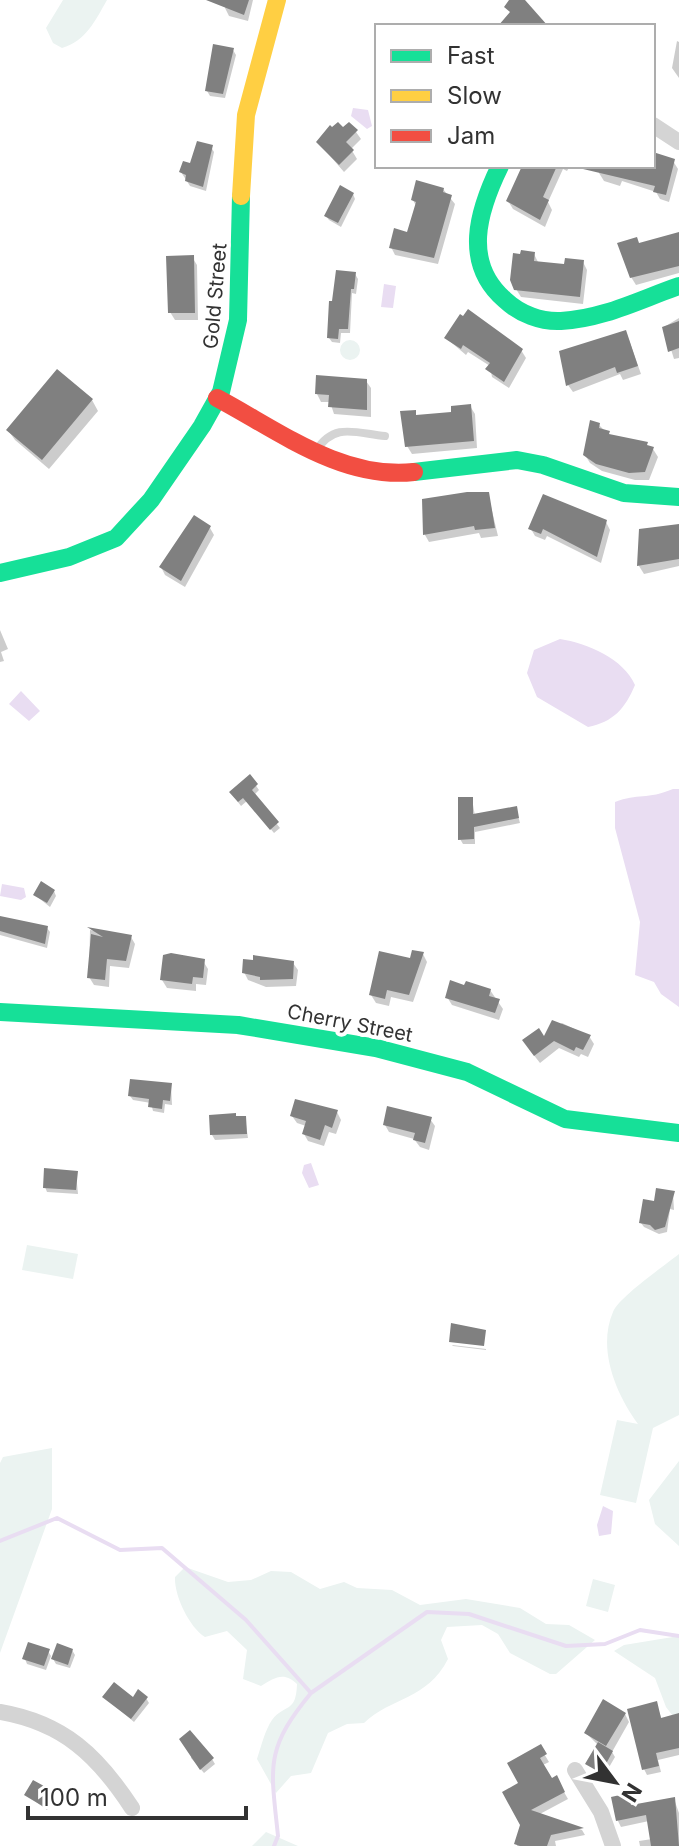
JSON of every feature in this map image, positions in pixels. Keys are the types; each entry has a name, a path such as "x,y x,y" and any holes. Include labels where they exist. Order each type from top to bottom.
{"street":[{"name":"Gold Street","path":"0,573 69,557 116,538 151,500 217,398 231,362 238,320 241,172 246,115 277,0"},
{"path":"655,126 679,142"},
{"path":"499,168 478,220 476,257 492,288 516,310 532,317 564,321 679,286"},
{"path":"217,398 348,468 378,474 530,461 615,491 679,497"},
{"name":"Cherry Street","path":"0,1012 238,1025 376,1048 467,1072 565,1119 679,1133"},
{"path":"0,1712 33,1720 87,1751 110,1774 132,1808"},
{"path":"575,1770 601,1812 613,1846"},
{"path":"598,1846 606,1826"}],"lane":[{"path":"315,452 325,436 333,431 385,436"}],"shaded area":[{"path":"63,0 107,0 84,35 62,48 53,43 46,28"},
{"path":"353,108 368,110 372,126 367,129 351,116"},
{"path":"384,284 396,286 393,308 381,307"},
{"path":"346,340 354,340 360,350 354,360 346,360 340,354 340,346"},
{"path":"560,639 604,654 630,676 635,685 622,708 611,718 588,727 537,697 527,673 534,650"},
{"path":"21,691 40,711 29,721 9,704"},
{"path":"679,789 679,1007 661,994 654,982 635,975 640,922 615,828 615,802"},
{"path":"2,884 24,888 26,897 21,900 0,896"},
{"path":"311,1163 319,1185 309,1188 302,1173 304,1165"},
{"path":"27,1245 78,1254 73,1279 22,1270"},
{"path":"679,1254 679,1415 653,1428 636,1503 600,1495 617,1420 638,1424 611,1371 607,1341 613,1312 633,1290"},
{"path":"52,1448 52,1509 0,1653 0,1463 3,1457"},
{"path":"679,1461 679,1546 655,1524 649,1500"},
{"path":"603,1506 613,1511 611,1534 599,1536 597,1525"},
{"path":"185,1567 228,1582 251,1580 271,1571 291,1572 320,1589 344,1582 357,1588 392,1590 420,1605 466,1599 520,1608 546,1624 569,1625 595,1640 556,1674 550,1674 510,1653 498,1634 482,1625 447,1627 441,1640 448,1659 430,1683 374,1714 364,1723 347,1724 328,1733 311,1773 291,1776 276,1793 257,1759 270,1724 292,1704 297,1684 283,1677 261,1686 243,1679 247,1650 227,1631 205,1637 193,1626 184,1610 175,1577"},
{"path":"593,1579 615,1585 608,1612 586,1606"},
{"path":"679,1636 679,1724 666,1707 655,1678 614,1651 624,1645"},
{"path":"266,1832 298,1846 252,1846"}],"building":[{"path":"206,0 249,0 244,15"},
{"path":"509,0 525,0 546,24 500,24 510,12 504,7"},
{"path":"213,44 234,48 223,94 205,91"},
{"path":"338,122 343,127 349,122 358,130 346,142 354,150 339,165 316,142 330,125 332,127"},
{"path":"197,141 213,145 203,187 185,181 186,175 179,172 183,161 190,163"},
{"path":"655,153 675,159 666,195 653,192 655,186 583,169 655,168"},
{"path":"521,168 556,168 543,197 549,200 540,220 506,201"},
{"path":"416,180 444,188 443,192 452,195 434,258 389,248 394,228 407,232 416,202 411,200"},
{"path":"340,185 354,193 338,223 324,216"},
{"path":"679,232 679,266 630,278 617,243 637,237 639,243"},
{"path":"521,250 535,252 534,261 564,264 565,258 584,260 580,297 514,290 510,280 513,253 520,254"},
{"path":"194,255 195,313 168,313 166,256"},
{"path":"336,270 356,272 354,289 351,289 348,329 339,329 338,339 327,338 329,301 332,301"},
{"path":"468,309 523,349 504,382 485,369 490,363 463,345 461,349 444,338 460,314 463,316"},
{"path":"679,321 679,348 668,352 662,327"},
{"path":"626,330 638,366 617,373 615,367 566,386 559,351"},
{"path":"57,369 93,399 42,460 6,430"},
{"path":"316,375 367,379 367,410 328,407 329,395 315,394"},
{"path":"471,404 474,441 405,447 400,411 416,410 416,415 451,412 451,406"},
{"path":"590,420 600,423 599,428 610,431 609,434 648,442 647,445 654,447 645,472 629,473 596,464 583,455"},
{"path":"489,492 495,528 475,530 474,526 423,535 422,499"},
{"path":"543,494 607,520 597,557 543,529 541,534 528,529"},
{"path":"194,515 211,526 181,581 159,567"},
{"path":"679,524 679,559 637,566 639,529"},
{"path":"250,774 258,784 252,790 279,822 270,830 243,798 238,802 229,792"},
{"path":"458,797 473,797 473,814 517,806 519,818 474,827 474,839 458,840"},
{"path":"41,881 55,890 47,903 33,895"},
{"path":"0,916 48,926 45,944 0,931"},
{"path":"87,927 132,935 126,961 107,959 105,980 87,978 91,934 103,937"},
{"path":"412,950 424,952 409,995 387,990 385,999 369,995 379,951 410,958"},
{"path":"171,953 205,959 203,978 193,977 192,984 160,980 163,955"},
{"path":"253,955 294,961 293,979 260,980 260,977 242,973 243,959 253,960"},
{"path":"450,980 464,985 466,981 491,989 489,996 500,999 495,1013 445,998"},
{"path":"552,1020 591,1035 583,1050 576,1047 574,1051 554,1041 534,1056 522,1040 539,1028 544,1036"},
{"path":"130,1079 172,1083 170,1101 163,1100 162,1109 148,1107 149,1099 128,1096"},
{"path":"295,1099 338,1110 332,1128 325,1125 320,1140 302,1134 306,1121 290,1116"},
{"path":"387,1106 432,1117 425,1143 413,1140 415,1133 383,1125"},
{"path":"236,1113 236,1116 246,1116 247,1134 210,1135 209,1115"},
{"path":"44,1168 78,1171 76,1190 43,1188"},
{"path":"656,1188 675,1191 665,1227 655,1230 650,1225 639,1223 643,1199 654,1201"},
{"path":"451,1323 486,1330 484,1346 449,1342"},
{"path":"28,1642 50,1649 44,1666 22,1659"},
{"path":"57,1643 73,1649 68,1665 51,1659"},
{"path":"114,1682 133,1697 138,1689 148,1697 131,1719 102,1697"},
{"path":"603,1699 626,1713 606,1746 584,1733"},
{"path":"657,1701 661,1718 679,1713 679,1748 656,1753 659,1766 642,1770 627,1709"},
{"path":"190,1730 214,1758 200,1770 179,1739"},
{"path":"598,1742 613,1751 601,1773 585,1764"},
{"path":"541,1744 547,1754 540,1758 552,1778 557,1775 565,1792 531,1810 584,1828 551,1835 547,1846 520,1846 514,1844 520,1825 502,1792 518,1783 507,1763"},
{"path":"33,1780 53,1791 44,1807 24,1795"},
{"path":"629,1793 631,1805 675,1797 679,1846 651,1846 646,1815 616,1821 611,1797"}],"waterway":[{"path":"0,1541 57,1518 120,1550 162,1548 246,1620 311,1693 427,1612 469,1614 566,1646 605,1644 640,1630 679,1636"},
{"path":"274,1846 278,1836 274,1760 285,1730 311,1693"}],"traffic: fast":[{"path":"499,168 485,201 478,236 479,253 483,270 492,285 517,309 546,320 577,319 607,312 679,286"},
{"path":"0,573 69,557 116,538 151,500 202,426 221,392 238,320 241,196"},
{"path":"414,472 517,460 543,465 624,493 679,497"},
{"path":"0,1012 238,1025 376,1048 467,1072 565,1119 679,1133"}],"traffic: slow":[{"path":"241,196 246,115 277,0"}],"traffic: jam":[{"path":"217,398 336,461 387,472 414,472"}]}
